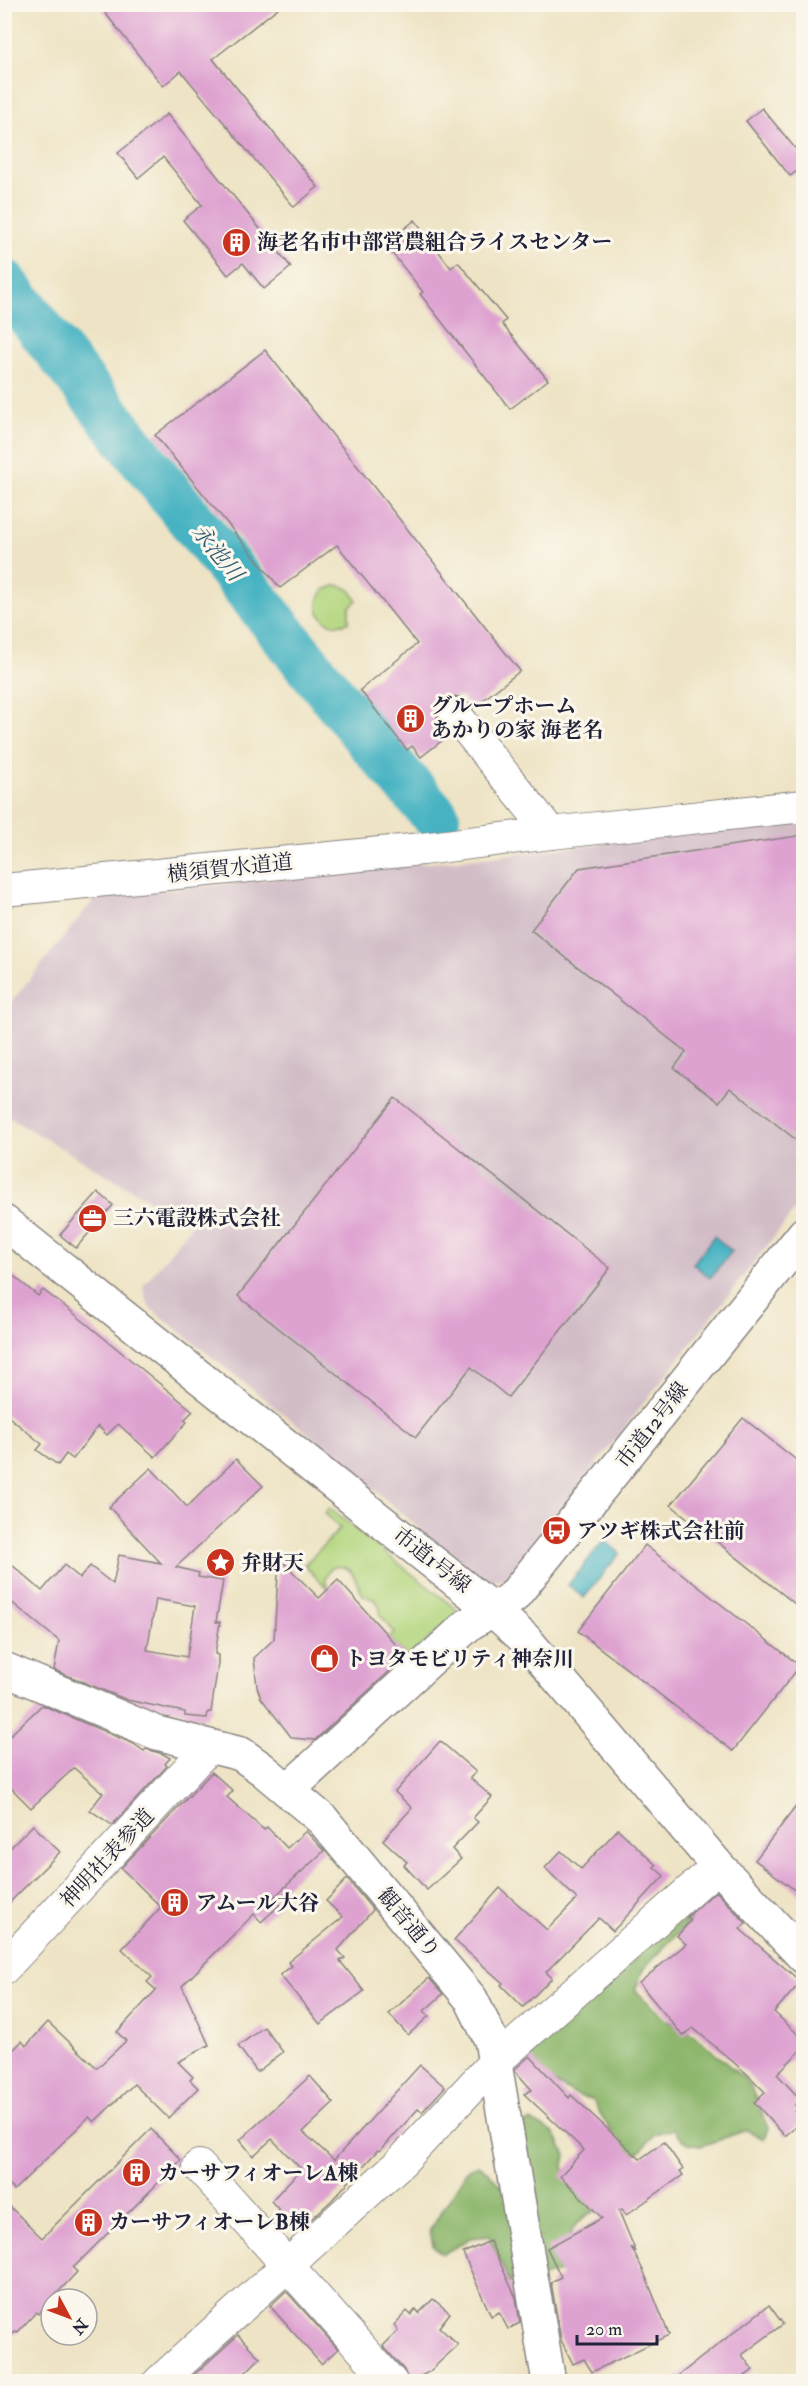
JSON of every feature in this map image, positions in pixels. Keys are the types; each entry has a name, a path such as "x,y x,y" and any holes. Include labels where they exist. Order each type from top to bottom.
{"street":[{"path":"455,714 551,833"},
{"name":"横須賀水道道","path":"4,891 804,806"},
{"name":"市道1号線","path":"4,1222 494,1610 525,1639 718,1866 804,1957"},
{"name":"市道12号線","path":"288,1790 469,1624 513,1597 553,1550 804,1234"},
{"name":"観音通り","path":"4,1670 157,1732 241,1754 323,1820 471,1999 491,2040 549,2382"},
{"name":"神明社表参道","path":"4,1968 209,1747"},
{"path":"159,2382 401,2162 494,2063 718,1866"},
{"path":"199,2166 391,2382"}],"shaded area":[{"path":"803,820 803,1200 506,1579 480,1581 320,1443 149,1307 143,1286 192,1225 5,1115 4,1011 96,897 498,856"}],"green space":[{"path":"337,585 349,589 357,600 349,608 349,622 333,624 322,617 318,604 324,590"},
{"path":"329,1508 456,1609 456,1615 408,1658 389,1638 395,1633 381,1616 379,1605 375,1600 363,1595 349,1570 344,1567 331,1568 325,1579 328,1589 304,1565 340,1529 325,1513"},
{"path":"695,1915 644,1968 635,1990 666,2020 694,2035 749,2083 768,2128 764,2139 747,2130 701,2146 687,2144 674,2129 654,2134 633,2156 616,2140 593,2101 574,2094 548,2079 530,2057 536,2044 556,2024 631,1964 656,1936"},
{"path":"532,2121 554,2133 566,2155 564,2166 567,2182 574,2191 586,2193 604,2207 582,2218 576,2224 569,2238 562,2271 520,2284 510,2283 489,2236 471,2238 443,2254 433,2246 430,2230 468,2169 478,2165 487,2170 501,2187 517,2125"}],"water":[{"path":"714,1236 732,1251 710,1278 693,1264"},
{"path":"604,1540 620,1553 584,1598 568,1585"}],"building":[{"path":"98,4 283,4 213,59 318,187 294,207 181,71 163,86"},
{"path":"762,108 804,159 804,166 790,176 746,121"},
{"path":"167,114 291,267 264,289 243,263 228,275 183,220 202,205 163,157 138,178 118,153"},
{"path":"415,220 451,268 458,262 506,320 502,324 548,380 510,409 420,294 423,292 385,244"},
{"path":"265,350 520,671 473,708 461,697 452,696 443,700 438,708 437,717 449,735 421,757 412,746 407,750 360,690 417,644 337,545 280,588 155,435"},
{"path":"804,835 804,1146 730,1088 719,1102 674,1068 686,1052 531,930 579,868"},
{"path":"395,1098 610,1268 508,1397 471,1367 416,1437 238,1296"},
{"path":"98,1192 113,1205 76,1248 60,1235"},
{"path":"4,1268 38,1296 43,1290 71,1311 193,1411 184,1420 187,1422 155,1457 118,1424 107,1435 98,1426 73,1459 66,1454 58,1465 37,1450 42,1444 4,1413"},
{"path":"743,1418 804,1466 804,1611 671,1505"},
{"path":"236,1459 263,1486 176,1567 199,1573 198,1577 223,1581 216,1622 220,1622 215,1654 218,1655 218,1664 211,1712 208,1712 207,1718 185,1716 185,1712 127,1700 54,1670 59,1641 4,1596 4,1558 42,1591 64,1565 80,1578 90,1566 113,1584 119,1555 161,1563 109,1507 151,1468 187,1507","holes":["156,1599 195,1606 187,1657 147,1650"]},
{"path":"645,1545 800,1666 733,1751 578,1631"},
{"path":"279,1558 319,1598 338,1580 406,1656 315,1740 292,1738 261,1698 257,1687 254,1658 274,1639"},
{"path":"42,1705 134,1744 144,1751 146,1749 163,1754 170,1758 165,1764 167,1766 112,1825 90,1810 103,1793 74,1768 31,1808 4,1781 4,1741"},
{"path":"440,1741 476,1772 470,1778 492,1797 473,1818 478,1822 452,1849 461,1859 427,1890 404,1865 407,1862 383,1840 412,1808 395,1792"},
{"path":"212,1772 233,1791 227,1797 264,1830 267,1827 287,1848 306,1831 324,1851 273,1898 280,1905 261,1922 254,1914 182,1986 209,2045 178,2062 193,2077 190,2080 198,2088 168,2118 134,2084 94,2122 89,2117 14,2190 4,2180 4,2059 22,2041 26,2046 48,2022 97,2068 126,2041 117,2032 156,1990 147,1982 152,1977 122,1949 161,1907 121,1868"},
{"path":"804,1796 804,1897 755,1860"},
{"path":"33,1825 60,1852 4,1908 4,1854"},
{"path":"618,1829 656,1865 654,1867 664,1876 613,1931 599,1918 546,1972 552,1978 523,2007 501,1985 503,1983 454,1940 500,1888 547,1930 577,1899 545,1868 561,1851 581,1869"},
{"path":"347,1879 373,1910 338,1950 345,1958 340,1961 364,1991 320,2024 280,1975 292,1966 288,1962 343,1917 326,1901"},
{"path":"716,1891 746,1923 740,1929 801,1982 774,2012 804,2040 804,2047 777,2074 801,2100 795,2105 799,2109 795,2112 803,2121 785,2136 754,2102 765,2092 693,2028 683,2036 639,1983 686,1944 677,1936 691,1920 687,1917"},
{"path":"429,1978 443,1994 424,2011 429,2016 408,2035 389,2014"},
{"path":"264,2027 283,2052 257,2072 238,2046"},
{"path":"530,2056 569,2098 571,2095 640,2159 664,2142 683,2169 680,2171 683,2175 626,2215 622,2209 619,2211 636,2252 631,2247 644,2272 669,2335 592,2372 584,2359 573,2364 561,2340 551,2282 561,2277 547,2248 602,2218 560,2176 584,2150 524,2094 532,2090 515,2069"},
{"path":"420,2065 445,2087 422,2112 418,2109 331,2201 298,2231 271,2201 301,2169 272,2139 253,2156 240,2140 310,2076 334,2103 303,2132 334,2160"},
{"path":"151,2129 181,2160 73,2268 77,2272 63,2287 39,2287 39,2313 36,2312 17,2333 15,2332 4,2343 4,2201 42,2238"},
{"path":"490,2241 516,2298 520,2323 508,2329 499,2312 491,2316 463,2253"},
{"path":"286,2291 338,2349 321,2364 270,2306"},
{"path":"433,2299 450,2313 439,2327 458,2345 429,2372 409,2382 404,2370 383,2346 398,2331 394,2325 407,2311 411,2315 416,2309 419,2313"},
{"path":"769,2305 783,2324 742,2355 753,2370 737,2382 670,2382"},
{"path":"238,2335 260,2358 236,2382 186,2382"}],"waterway":[{"name":"永池川","path":"4,283 368,739 436,817"}],"place":[{"name":"海老名市中部営農組合ライスセンター","path":"236,242"},
{"name":"グループホーム あかりの家 海老名","path":"410,718"},
{"name":"三六電設株式会社","path":"92,1218"},
{"name":"アツギ株式会社前","path":"556,1531"},
{"name":"弁財天","path":"220,1563"},
{"name":"トヨタモビリティ神奈川","path":"324,1659"},
{"name":"アムール大谷","path":"175,1903"},
{"name":"カーサフィオーレA棟","path":"137,2173"},
{"name":"カーサフィオーレB棟","path":"88,2222"}]}
